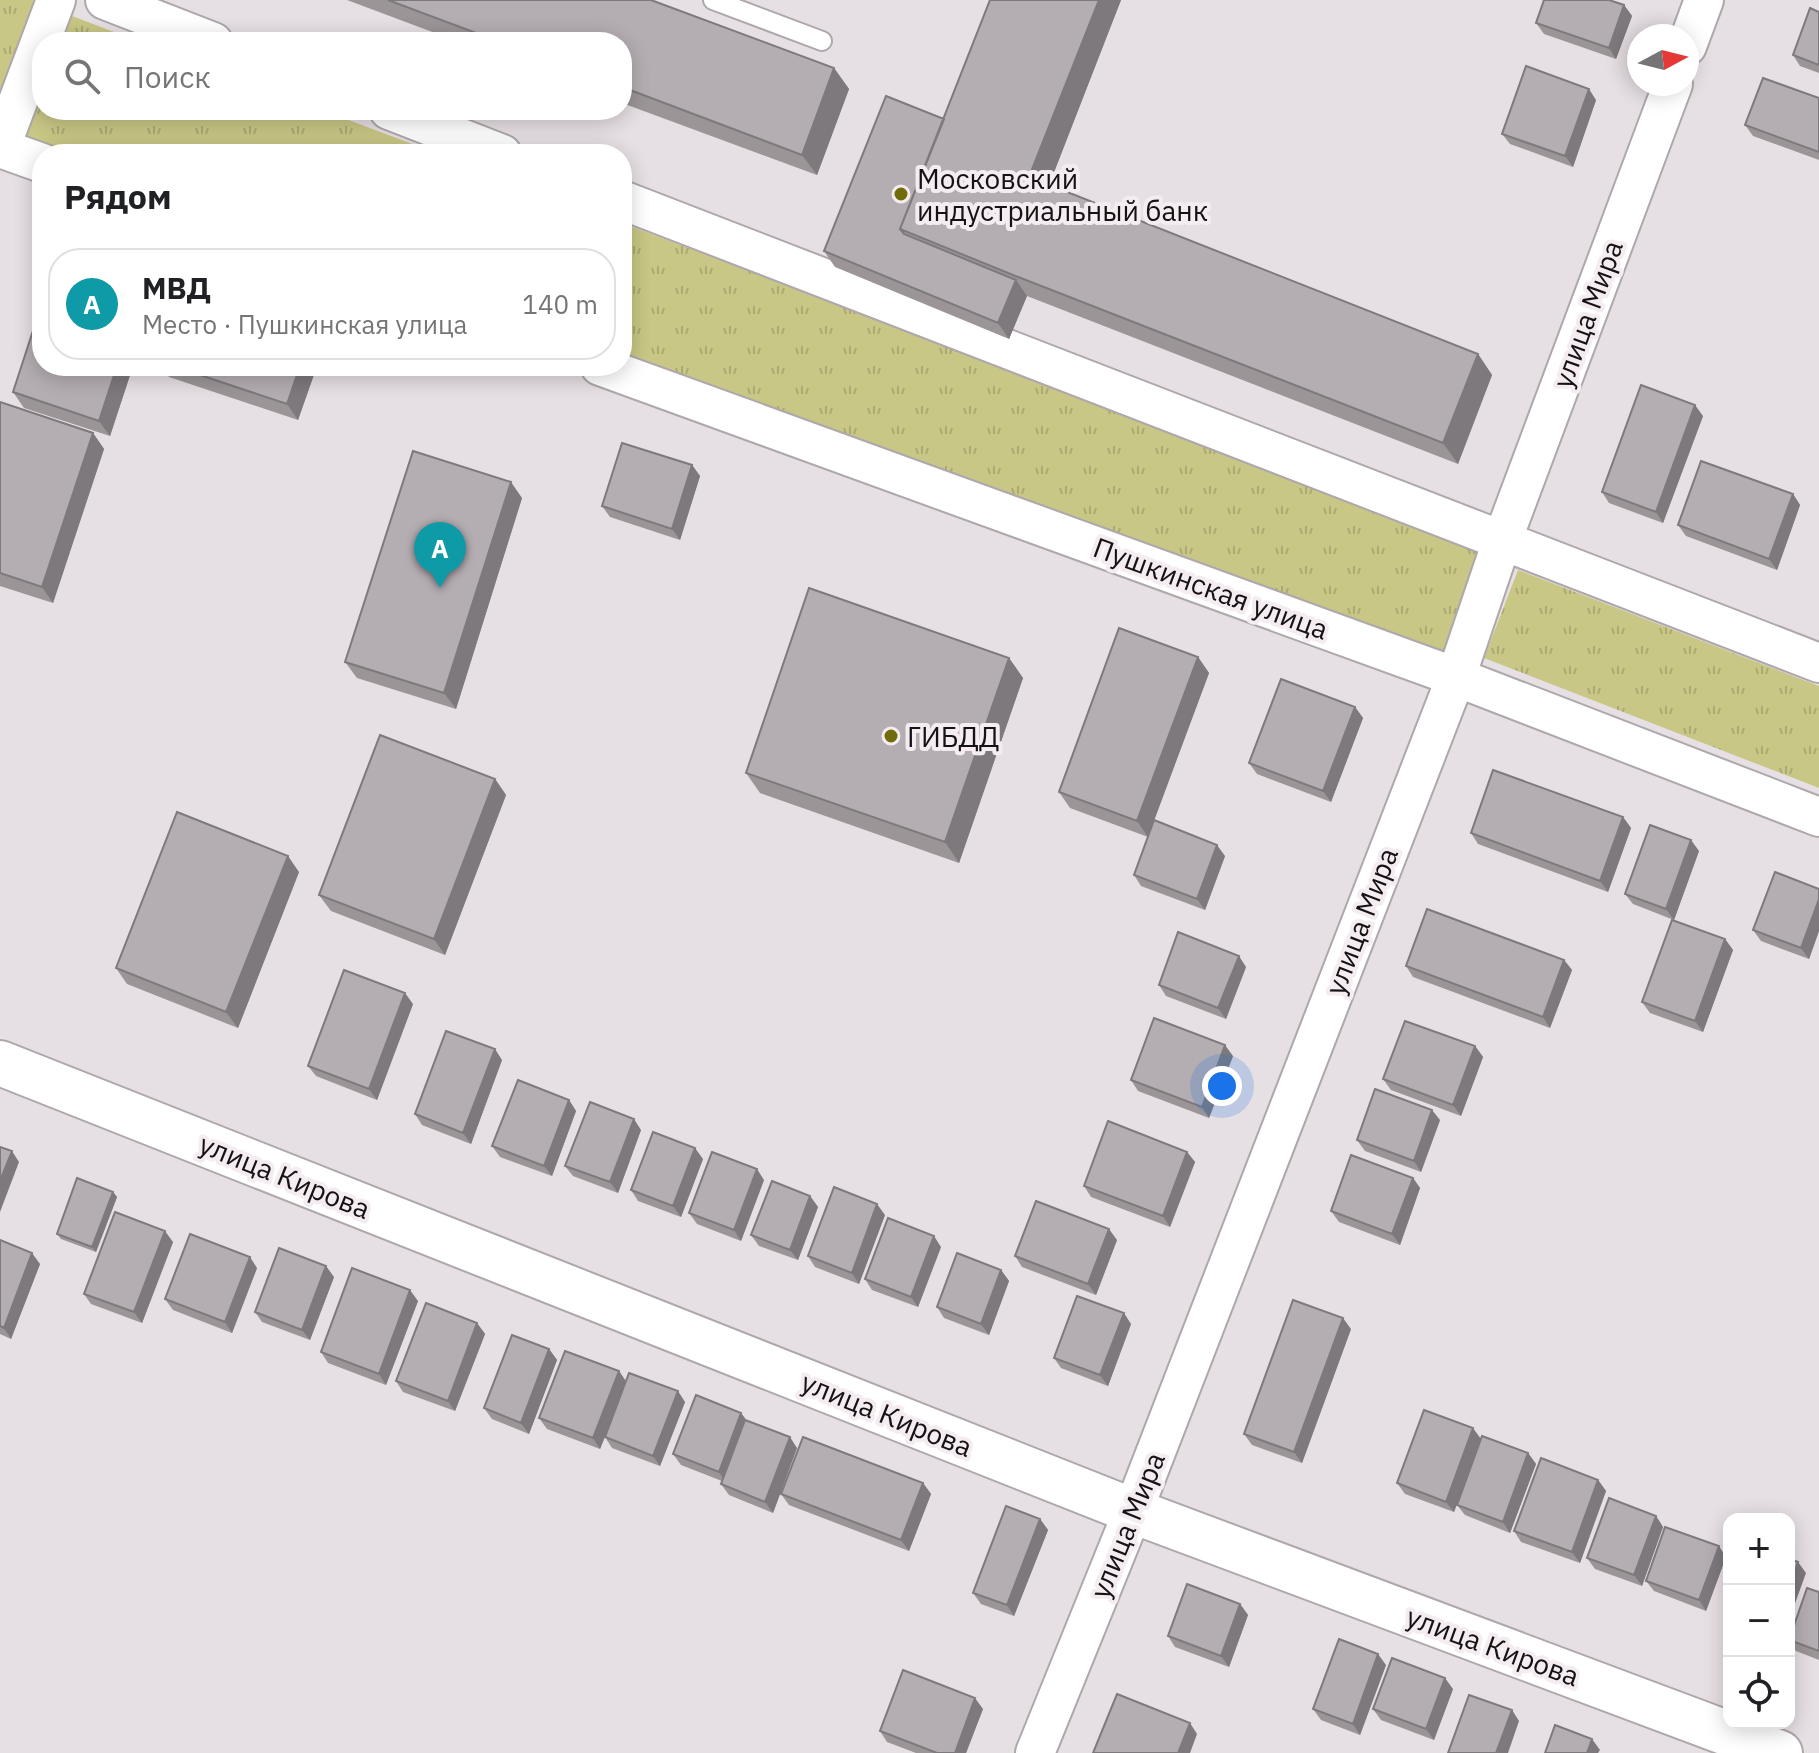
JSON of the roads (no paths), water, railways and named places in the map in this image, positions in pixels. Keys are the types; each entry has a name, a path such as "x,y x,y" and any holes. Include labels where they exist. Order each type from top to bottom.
{"street":[{"path":"44,32 56,0"},
{"path":"105,0 187,32"},
{"path":"1695,24 1704,0"},
{"path":"32,64 0,149 32,160"},
{"name":"улица Мира","path":"1035,1753 1133,1511 1456,677 1502,541 1669,96"},
{"path":"415,120 476,144"},
{"path":"632,204 1819,663"},
{"name":"Пушкинская улица","path":"628,376 1456,677 1819,817"},
{"name":"улица Кирова","path":"0,1063 1133,1511 1780,1753"}],"lane":[{"path":"713,0 822,41"}],"place":[{"name":"Московский индустриальный банк","path":"901,194"},
{"name":"МВД","path":"440,588"},
{"name":"ГИБДД","path":"891,736"}]}
